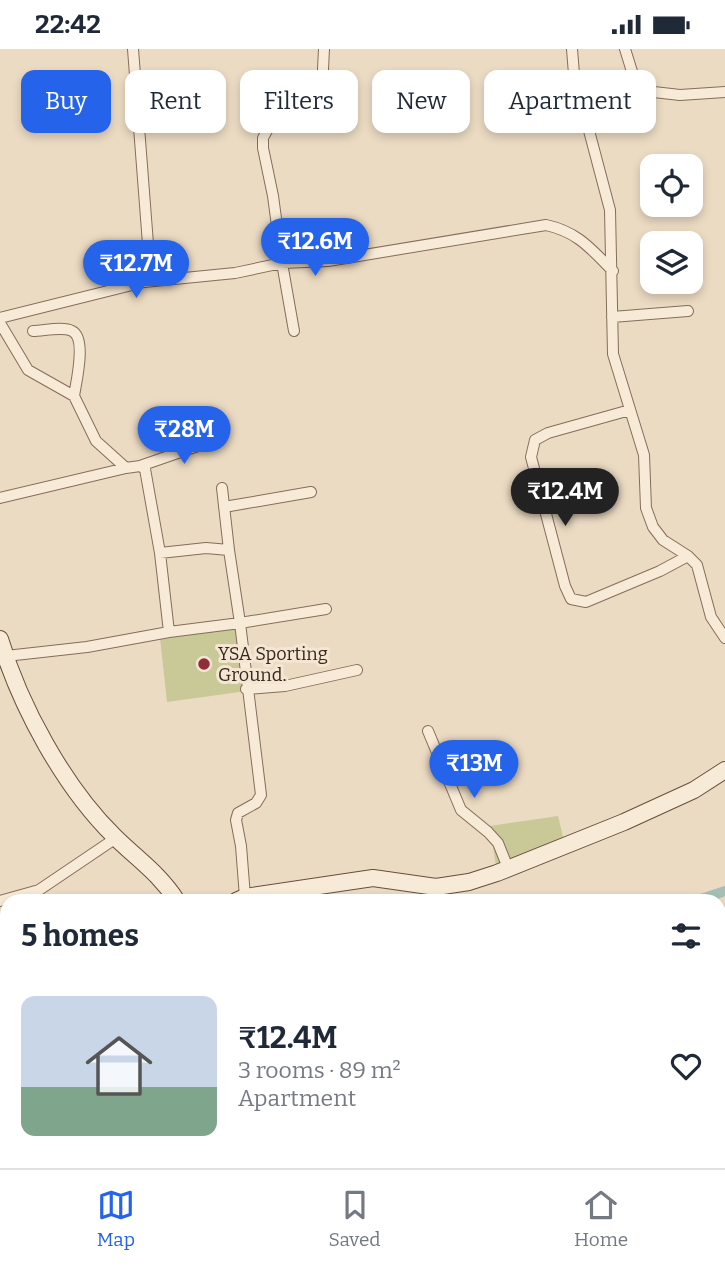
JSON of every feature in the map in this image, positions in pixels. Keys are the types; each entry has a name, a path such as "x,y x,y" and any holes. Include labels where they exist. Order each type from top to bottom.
{"street":[{"path":"133,49 147,236 144,282"},
{"path":"572,49 574,74 609,199 613,271 613,354 643,455 646,508 653,527 663,540 697,565 711,617 725,638"},
{"path":"625,49 634,78 645,91 680,95 725,92"},
{"path":"294,331 285,292 263,138 270,125 310,108 318,100 322,89 321,64 327,50"},
{"path":"0,318 144,282 282,268 546,225 566,229 582,240 613,271"},
{"path":"612,317 688,311"},
{"path":"0,323 28,370 74,396 96,441 126,468"},
{"path":"33,331 64,330 76,334 80,357 74,396"},
{"path":"631,410 548,433 535,440 531,457 565,586 571,599 586,602 660,571 688,556"},
{"path":"0,498 140,466 218,439"},
{"path":"140,466 147,473 169,632"},
{"path":"222,488 261,795 258,802 241,811 236,820 241,846 241,894"},
{"path":"224,507 312,492"},
{"path":"160,553 206,548 229,550"},
{"path":"6,656 87,647 326,609"},
{"path":"0,639 25,705 84,801 116,838 142,859 171,894"},
{"path":"246,689 285,686 357,670"},
{"path":"428,730 461,810 498,843 508,868"},
{"path":"274,894 373,879 444,887 485,878 677,798 725,770"},
{"path":"29,894 49,885 116,838"}],"green space":[{"name":"YSA Sporting Ground.","path":"240,628 247,691 167,702 160,638"},
{"path":"558,816 565,845 497,873 490,826"}],"waterway":[{"path":"716,894 725,891"}],"place":[{"name":"YSA Sporting Ground.","path":"204,664"}]}
